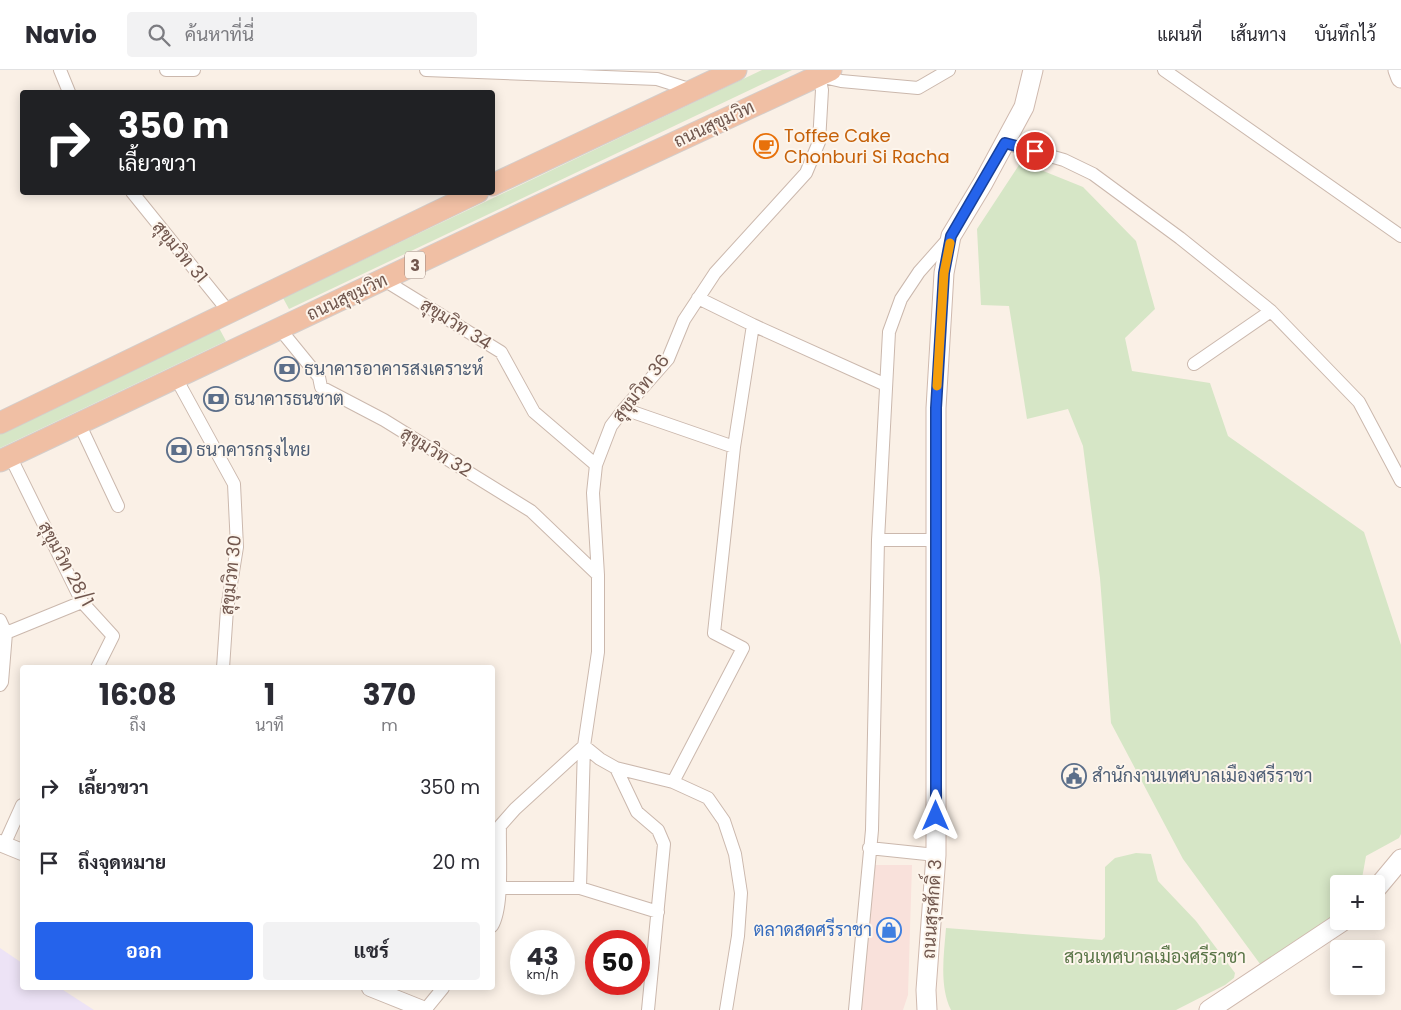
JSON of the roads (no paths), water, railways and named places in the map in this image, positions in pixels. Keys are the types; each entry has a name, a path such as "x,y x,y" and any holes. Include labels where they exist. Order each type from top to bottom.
{"highway":[{"path":"495,184 736,70"},
{"name":"ถนนสุขุมวิท","path":"5,459 543,204 825,73"},
{"name":"3","path":"0,423 472,195"}],"main road":[{"name":"ถนนสุรศักดิ์ 3","path":"927,1010 926,990 936,855 936,408 944,273 951,236 1024,107 1033,70"},
{"path":"1398,70 1401,78"},
{"path":"1385,879 1401,859"},
{"path":"1209,1010 1330,930"},
{"name":"ถนนสุรศักดิ์ 3","path":"914,1010 926,990"}],"street":[{"path":"60,70 68,90"},
{"path":"166,70 194,70"},
{"path":"426,70 480,73 565,72 657,79 692,90"},
{"path":"825,73 841,81 918,88 948,70"},
{"path":"1164,70 1401,236"},
{"name":"สุขุมวิท 36","path":"580,888 584,746 598,652 598,574 594,493 596,465 611,426 668,359 684,320 715,274 806,173 819,142 822,90 825,73"},
{"path":"1005,143 1064,160 1093,174 1180,238 1271,311 1359,402 1401,481"},
{"name":"สุขุมวิท 31","path":"134,195 229,312"},
{"path":"855,1010 874,780 878,540 889,332 901,300 919,272 951,236"},
{"name":"สุขุมวิท 34","path":"384,280 501,352 534,412 596,465"},
{"path":"698,298 886,385"},
{"path":"1194,364 1271,311"},
{"path":"673,782 743,648 714,633 734,447 753,325"},
{"name":"สุขุมวิท 32","path":"280,328 319,377 320,387 384,420 531,511 598,574"},
{"name":"สุขุมวิท 30","path":"176,378 234,484 236,547 227,608 223,665"},
{"path":"624,409 734,447"},
{"path":"79,423 118,506"},
{"name":"สุขุมวิท 28/1","path":"5,459 82,602 112,636 98,665"},
{"path":"878,540 936,540"},
{"path":"6,633 82,602"},
{"path":"0,620 6,633 2,682 0,685"},
{"path":"495,920 499,888 500,826 515,809 584,746 600,759 616,768 673,782 708,798 724,821 735,854 741,893 738,936 726,1010"},
{"path":"616,768 637,812 658,830 664,844 648,1010"},
{"path":"20,808 2,844 20,851"},
{"path":"869,848 936,855"},
{"path":"499,888 580,888 658,912"},
{"path":"375,990 425,1010 441,990"}],"place":[{"name":"Toffee Cake Chonburi Si Racha","path":"766,146"},
{"name":"ธนาคารอาคารสงเคราะห์","path":"287,369"},
{"name":"ธนาคารธนชาต","path":"216,399"},
{"name":"ธนาคารกรุงไทย","path":"179,450"},
{"name":"สำนักงานเทศบาลเมืองศรีราชา","path":"1074,776"},
{"name":"ตลาดสดศรีราชา","path":"889,930"}],"park label":[{"name":"สวนเทศบาลเมืองศรีราชา","path":"1155,957"}]}
